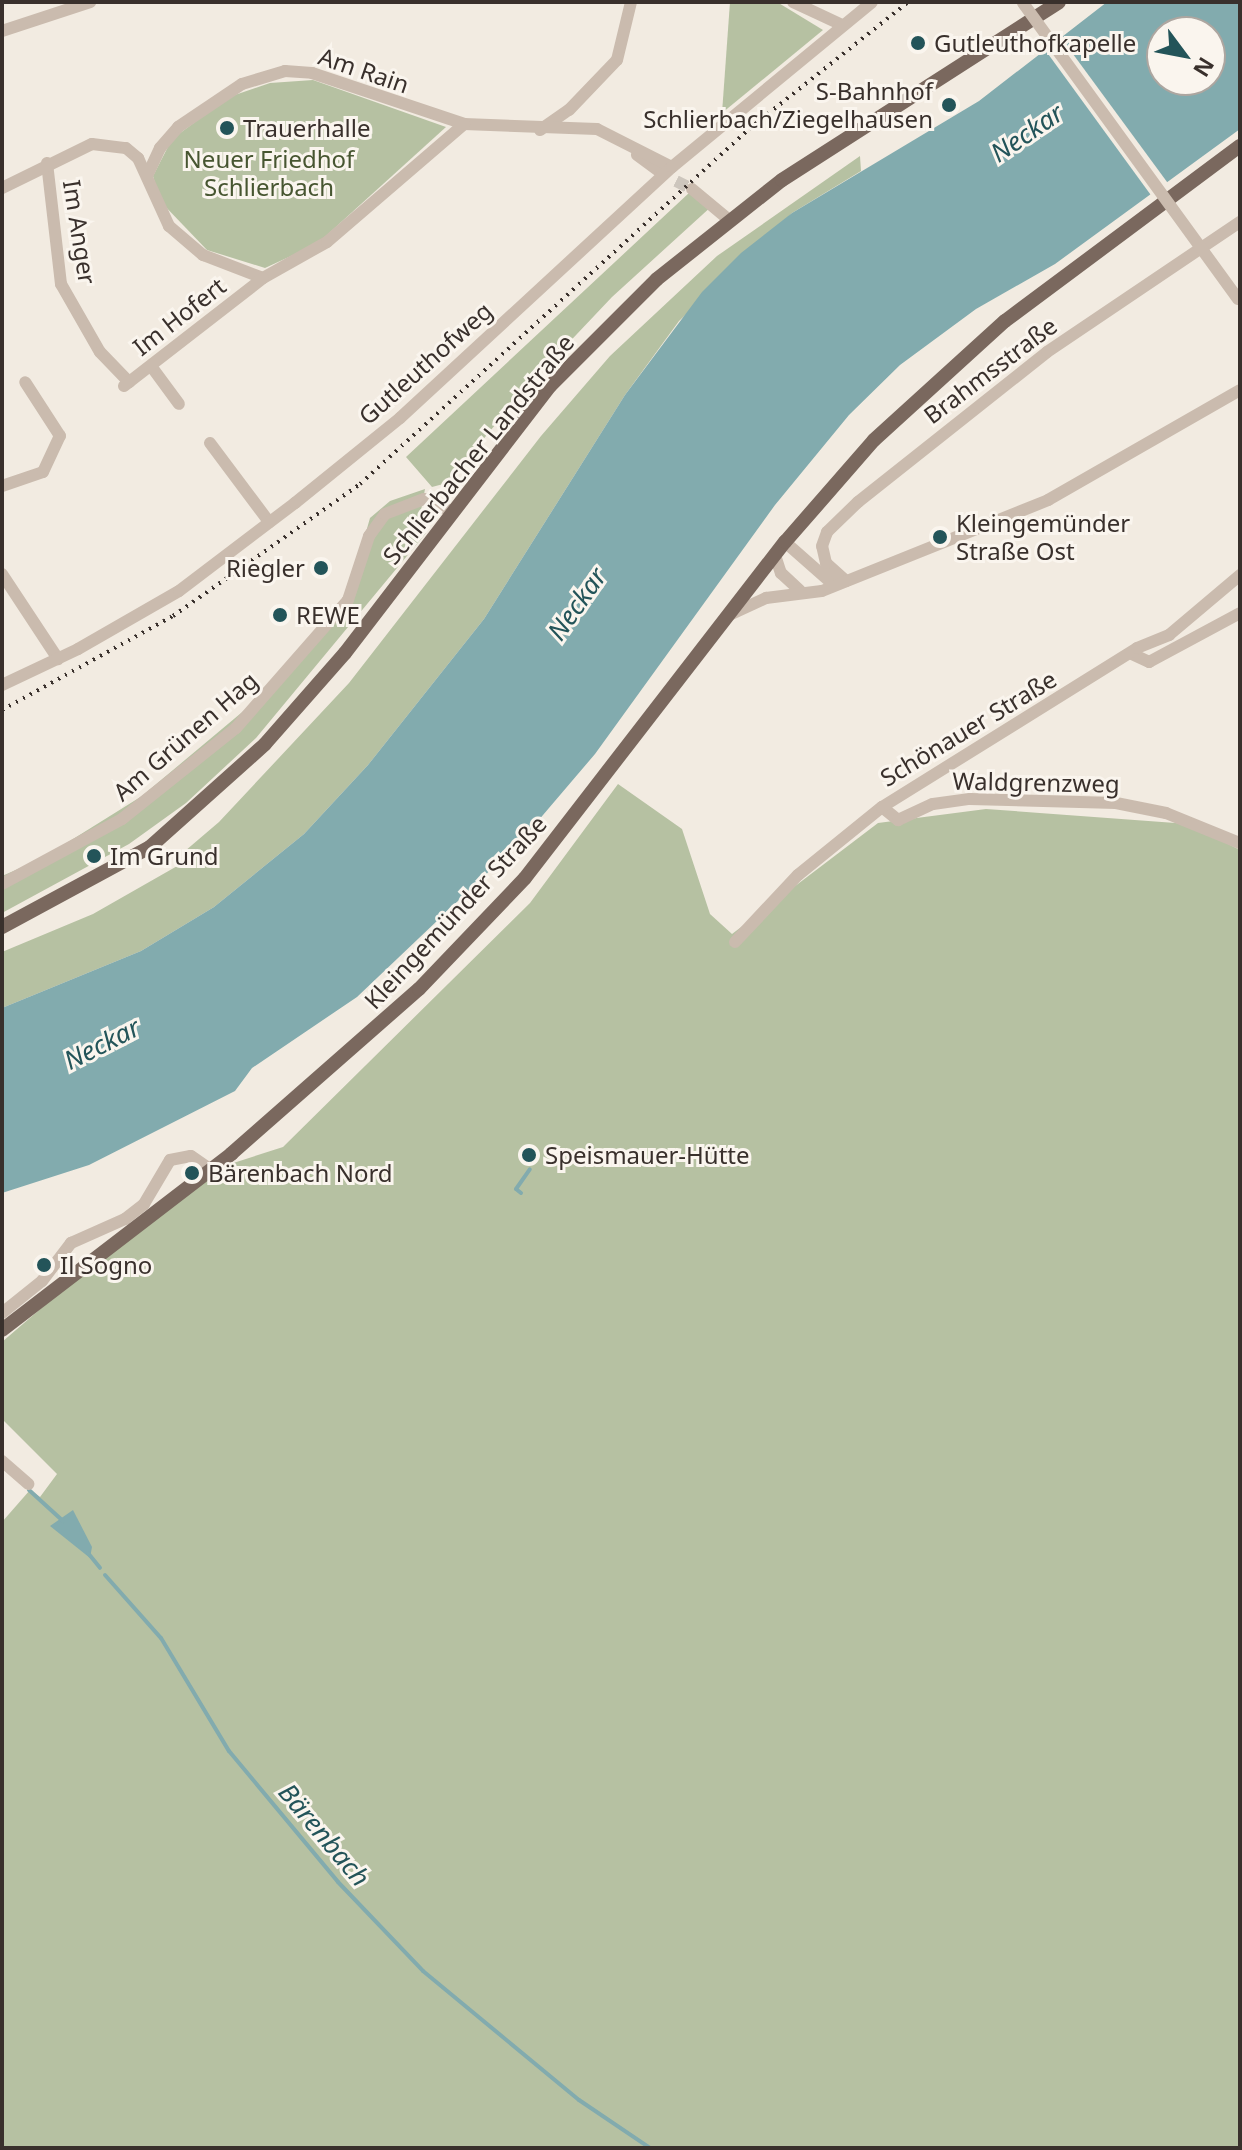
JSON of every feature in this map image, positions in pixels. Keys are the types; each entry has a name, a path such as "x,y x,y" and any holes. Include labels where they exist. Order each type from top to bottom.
{"main road":[{"name":"Schlierbacher Landstraße","path":"2,927 141,853 229,779 335,666 565,370 622,310 728,219 1059,2"},
{"name":"Kleingemünder Straße","path":"2,1330 211,1170 419,989 515,888 780,548 874,440 964,356 1240,146"}],"street":[{"path":"2,31 90,2"},
{"path":"539,130 569,110 617,60 631,2"},
{"path":"793,2 842,25"},
{"name":"Gutleuthofweg","path":"2,685 58,659 179,591 269,522 400,418 842,25 872,2"},
{"path":"1022,2 1239,300"},
{"name":"Am Rain","path":"147,176 160,148 178,127 242,84 285,71 312,73 464,124 539,130 597,129 629,143"},
{"name":"Im Hofert","path":"125,385 263,278 327,242 464,124"},
{"path":"629,143 673,175"},
{"path":"629,143 658,170"},
{"path":"2,188 47,163 92,144 115,146 138,158 169,226 203,255 263,278"},
{"name":"Im Anger","path":"47,163 61,284 100,352 125,385"},
{"path":"692,189 728,219"},
{"name":"Brahmsstraße","path":"840,583 826,563 824,538 891,474 1047,352 1240,222"},
{"path":"151,366 179,404"},
{"path":"2,486 43,472 60,436 25,382"},
{"name":"Kleingemünder Straße","path":"729,615 766,598 840,583 1048,500 1240,390"},
{"path":"210,443 269,522"},
{"name":"Am Grünen Hag","path":"2,884 122,819 236,728 348,600 369,536 385,514 424,499 453,512"},
{"path":"780,548 840,583"},
{"path":"780,548 781,573 800,591"},
{"path":"2,574 58,659"},
{"name":"Schönauer Straße","path":"735,942 798,875 882,807 1187,623 1240,575"},
{"path":"1132,654 1149,662 1240,613"},
{"name":"Waldgrenzweg","path":"882,807 898,820 933,804 970,799 1116,803 1166,813 1240,843"},
{"path":"2,1313 42,1281 71,1243 125,1219 144,1204 170,1160 191,1156 211,1170"},
{"path":"2,1461 28,1484"}],"green space":[{"path":"730,2 777,2 823,30 722,113"},
{"name":"Neuer Friedhof Schlierbach","path":"313,80 446,127 317,244 265,268 207,250 160,201 153,176 172,139 229,97 270,83"},
{"path":"860,156 861,171 792,213 679,321 625,395 484,619 368,765 304,834 214,907 141,951 2,1008 2,952 93,914 186,861 185,851 219,822 349,683 541,436 610,356 717,256"},
{"path":"690,192 713,205 612,297 524,390 447,483 432,487 406,457"},
{"path":"425,489 420,516 426,533 256,738 186,803 129,844 2,913 2,876 41,859 142,796 265,693 335,611 352,581 370,518 390,501"},
{"path":"618,784 682,829 710,914 732,934 878,823 986,809 1189,824 1240,850 1240,2148 2,2148 2,1522 30,1490 40,1497 57,1474 2,1419 2,1342 196,1175 283,1147 530,903"}],"water":[{"name":"Neckar","path":"1107,2 1240,2 1240,129 1055,264 976,309 900,365 849,415 775,505 595,754 520,842 357,997 252,1068 235,1091 89,1165 2,1193 2,1008 141,951 214,907 304,834 368,765 484,619 625,395 702,292 741,253 792,213 979,101"},
{"path":"73,1510 92,1547 90,1558 50,1526"}],"pier":[{"path":"1059,35 1170,186 1153,198 1043,47"}],"waterway":[{"path":"521,1193 516,1189 530,1169"},
{"name":"Bärenbach","path":"29,1490 63,1521"},
{"name":"Bärenbach","path":"88,1553 100,1568"},
{"name":"Bärenbach","path":"105,1575 161,1638 229,1751 338,1882 423,1971 579,2100 650,2148"}],"tunnel":[{"path":"676,181 692,189"}],"railway":[{"path":"2,710 173,616 360,484 749,129 908,2"}],"place":[{"name":"Gutleuthofkapelle","path":"918,43"},
{"name":"S-Bahnhof Schlierbach/Ziegelhausen","path":"949,105"},
{"name":"Trauerhalle","path":"227,128"},
{"name":"Kleingemünder Straße Ost","path":"940,537"},
{"name":"Riegler","path":"321,568"},
{"name":"REWE","path":"280,615"},
{"name":"Im Grund","path":"94,856"},
{"name":"Speismauer-Hütte","path":"529,1155"},
{"name":"Bärenbach Nord","path":"192,1173"},
{"name":"Il Sogno","path":"44,1265"}]}
